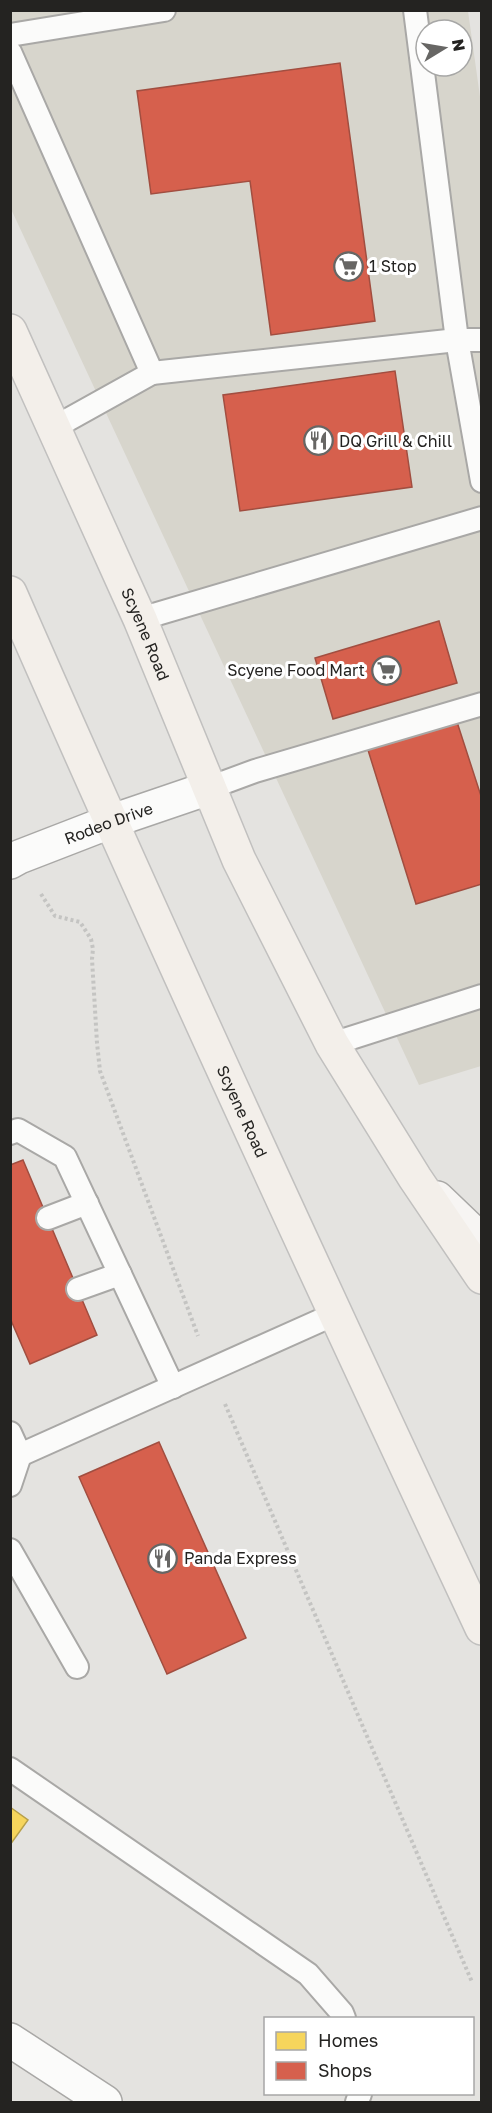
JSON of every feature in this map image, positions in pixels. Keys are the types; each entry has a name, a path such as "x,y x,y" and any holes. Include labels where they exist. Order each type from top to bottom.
{"main road":[{"name":"Scyene Road","path":"10,331 140,619 239,860 332,1044 415,1178 482,1277"},
{"name":"Scyene Road","path":"10,593 83,761 335,1314 482,1628"},
{"path":"415,1178 482,1241"}],"street":[{"name":"Rodeo Drive","path":"10,862 112,821 209,788"},
{"path":"10,2040 105,2103"}],"lane":[{"path":"10,34 164,10"},
{"path":"415,10 457,340 482,481"},
{"path":"10,52 152,373"},
{"path":"55,427 152,373 457,340 482,340"},
{"path":"140,619 482,518"},
{"path":"209,788 255,771 482,704"},
{"path":"332,1044 482,996"},
{"path":"10,1133 18,1130 65,1157 173,1388"},
{"path":"48,1218 87,1203"},
{"path":"78,1289 120,1274"},
{"path":"20,1455 335,1314"},
{"path":"10,1433 20,1455 10,1485"},
{"path":"10,1550 77,1667"},
{"path":"10,1769 308,1974 343,2017"}],"path":[{"path":"47,905 55,916 80,922 91,939 100,1071 210,1370 472,1982"}],"shaded area":[{"path":"10,11 468,11 469,18 414,18 414,78 474,78 474,54 482,111 481,1066 419,1085 11,209"}],"building: Homes":[{"path":"10,1807 28,1820 10,1845"}],"building: Shops":[{"path":"340,63 375,321 271,335 250,181 151,194 137,91"},
{"name":"DQ Grill & Chill","path":"395,371 412,487 240,511 223,395"},
{"name":"Scyene Food Mart","path":"439,621 457,683 333,719 315,658"},
{"path":"457,722 482,799 482,884 416,904 368,750"},
{"path":"23,1160 97,1335 30,1364 10,1318 10,1165"},
{"name":"Panda Express","path":"159,1442 246,1638 167,1674 79,1477"}],"place":[{"name":"1 Stop","path":"348,266"},
{"name":"DQ Grill & Chill","path":"318,441"},
{"name":"Scyene Food Mart","path":"386,670"},
{"name":"Panda Express","path":"163,1558"}]}
